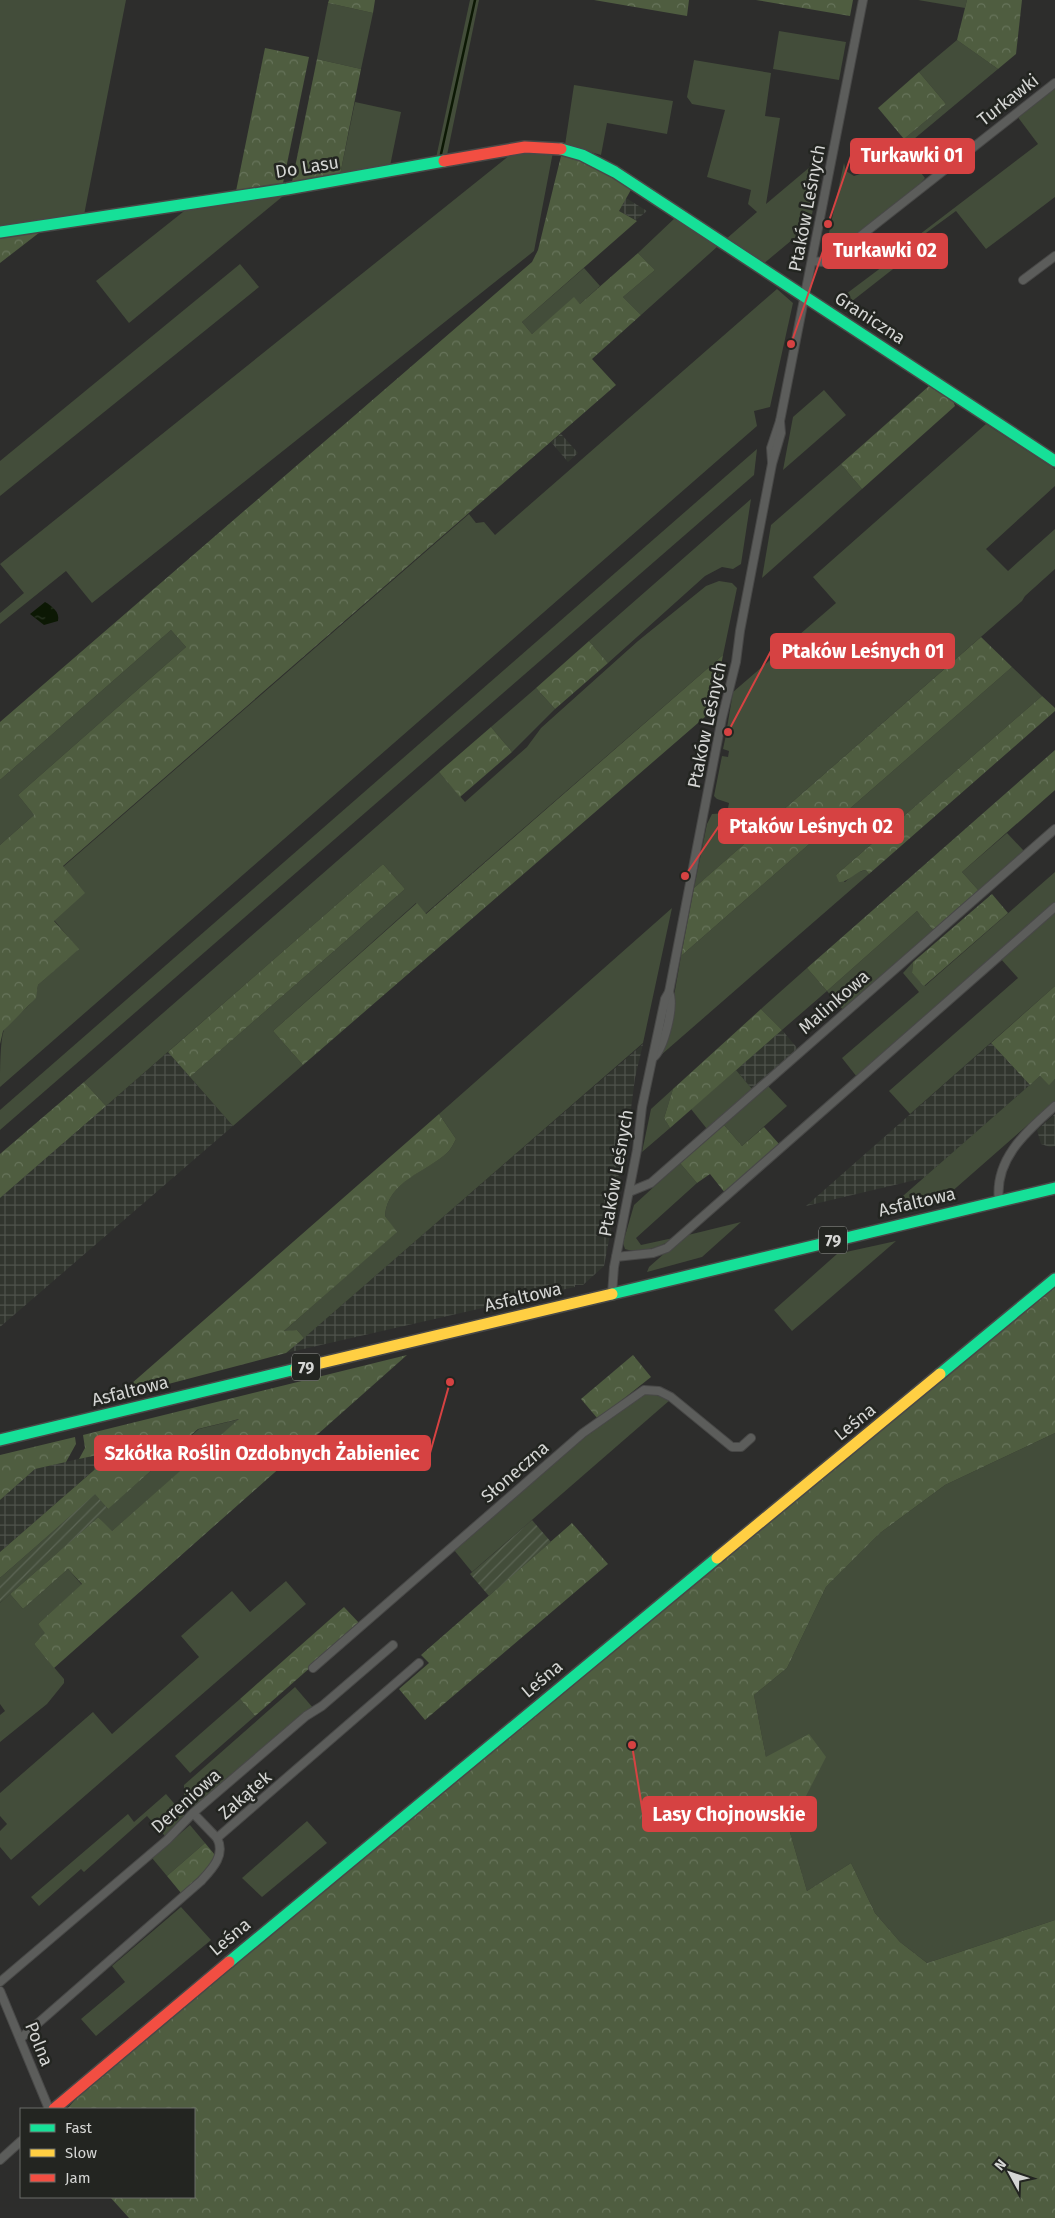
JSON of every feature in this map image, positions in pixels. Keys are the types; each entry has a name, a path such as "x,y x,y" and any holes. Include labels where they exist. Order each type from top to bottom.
{"street":[{"name":"Ptaków Leśnych","path":"612,1294 616,1257 629,1192 642,1107 654,1057 659,1052 665,1036 671,997 669,992 722,718 736,662 740,631 772,464 781,433 780,421 863,0"},
{"name":"Turkawki","path":"812,261 823,262 830,260 1055,83"},
{"name":"Do Lasu","path":"0,232 287,189 525,147 558,148 582,155 615,172"},
{"name":"Graniczna","path":"615,172 1055,461"},
{"path":"1023,280 1055,256"},
{"name":"Malinkowa","path":"629,1192 651,1183 1055,829"},
{"path":"616,1257 653,1253 666,1248 1055,908"},
{"path":"999,1201 998,1188 1004,1162 1023,1136 1055,1106"},
{"name":"Asfaltowa","path":"0,1440 1055,1188"},
{"name":"Leśna","path":"55,2108 273,1924 1055,1279"},
{"name":"Słoneczna","path":"313,1668 583,1433 644,1390 659,1391 671,1397 732,1447 741,1447 751,1438"},
{"name":"Dereniowa","path":"0,1982 167,1840 193,1813 393,1645"},
{"name":"Zakątek","path":"21,2038 201,1881 214,1867 220,1855 220,1844 217,1838 419,1664"},
{"path":"193,1813 217,1838"},
{"name":"Polna","path":"0,1991 49,2108"},
{"path":"0,2160 20,2142"}],"shaded area":[{"path":"0,0 126,0 84,215 0,226"},
{"path":"470,0 479,0 447,155 436,158"},
{"path":"918,0 967,0 965,8"},
{"path":"328,3 373,13 361,69 317,59"},
{"path":"779,31 846,42 839,80 773,69"},
{"path":"957,40 998,69 902,149 925,178 919,185 830,255 825,251 844,163 846,171 854,176 863,173 946,104 919,72"},
{"path":"694,60 771,73 765,116 780,118 766,204 823,156 810,225 762,265 725,240 757,212 748,204 751,190 707,177 725,110 692,104 687,97"},
{"path":"574,85 673,101 667,134 607,123 601,155 565,145"},
{"path":"1055,86 1055,197 986,249 956,211 915,241 911,241 1038,144 1017,116"},
{"path":"355,102 401,112 390,166 340,175"},
{"path":"515,151 553,152 534,251 92,603 66,571 0,624 0,613 24,593 0,564"},
{"path":"288,192 129,323 96,281 188,208"},
{"path":"626,198 647,211 636,220 619,211"},
{"path":"676,217 718,246 641,315 623,297 655,270 638,253"},
{"path":"898,255 902,262 842,309 834,303"},
{"path":"240,264 259,287 0,496 0,461"},
{"path":"584,268 600,286 580,304 574,298 532,334 522,322"},
{"path":"777,289 793,303 770,407 754,411 757,426 0,1087 1,1049 4,1030 33,1000 38,985 78,949 54,920 63,867 469,514 476,523 484,522 495,535"},
{"path":"824,390 846,415 783,470 793,417"},
{"path":"986,424 1055,469 1055,486 986,549 1008,571 1055,529 1055,569 1025,596 1022,601 694,888 707,824 712,814 727,813 729,803 714,796 722,756 728,757 729,751 723,749 726,735 728,735 730,729 727,728 733,692 836,603 813,577"},
{"path":"561,434 578,453 568,462 551,442"},
{"path":"757,449 754,475 0,1130 0,1110"},
{"path":"841,464 862,489 762,578 771,525"},
{"path":"751,499 741,564 733,569 722,567 705,576 608,663 589,641"},
{"path":"719,581 732,583 737,588 723,655 425,914 416,903 273,1031 303,1065 233,1126 190,1077 405,889 383,864 106,1106 84,1082 439,772 465,802 527,747 541,728 638,641 706,586"},
{"path":"171,630 186,647 18,795 34,815 0,845 0,780"},
{"path":"1012,667 1042,696 836,875 845,882 855,873 866,870 869,874 661,1055 667,1036 681,956"},
{"path":"536,688 555,709 512,752 491,727"},
{"path":"1007,833 1024,851 979,891 962,872"},
{"path":"1055,872 1055,903 857,1077 842,1058 919,992 903,973 913,962 912,973 925,986"},
{"path":"672,908 643,1043 304,1338 297,1330 283,1332 396,1232 385,1216 393,1194 409,1178 448,1152 456,1139 439,1114"},
{"path":"1055,910 1055,986 910,1114 889,1091 1018,978 1000,958"},
{"path":"917,911 933,930 843,1010 827,991"},
{"path":"807,968 827,991 782,1030 761,1009"},
{"path":"782,1030 798,1049 752,1089 736,1070"},
{"path":"991,1043 1030,1085 924,1178 806,1206"},
{"path":"643,1044 635,1078 627,1151 621,1156 618,1175 621,1178 604,1266 583,1285 575,1285 575,1287 286,1353"},
{"path":"168,1052 233,1126 0,1327 0,1198"},
{"path":"736,1070 752,1089 707,1129 691,1109"},
{"path":"1040,1076 1049,1084 1055,1079 1055,1101 949,1194 888,1209"},
{"path":"768,1086 787,1106 742,1146 724,1125"},
{"path":"673,1089 664,1118 670,1128 642,1152 651,1109"},
{"path":"1055,1114 1055,1146 1050,1147 1041,1144 1037,1130"},
{"path":"680,1163 697,1183 636,1238 641,1245 673,1238 650,1249 637,1251 625,1249 623,1243 634,1205"},
{"path":"741,1222 702,1257 647,1272 649,1267 684,1236"},
{"path":"896,1241 792,1331 774,1310 837,1254"},
{"path":"659,1394 670,1400 472,1572 454,1550 593,1429 640,1395"},
{"path":"240,1419 111,1532 98,1517 199,1429"},
{"path":"1055,1433 1055,1920 927,1963 900,1942 875,1913 851,1863 807,1891 789,1829 805,1799 766,1757 754,1695 787,1668 826,1587 880,1533 945,1485"},
{"path":"117,1450 0,1552 0,1500 35,1469"},
{"path":"95,1494 108,1509 0,1603 0,1578"},
{"path":"532,1520 551,1542 489,1596 470,1574"},
{"path":"68,1569 82,1585 38,1624 46,1633 34,1644 64,1679 64,1683 47,1704 0,1742 0,1715 5,1711 0,1704 0,1603 10,1594 23,1609"},
{"path":"286,1581 306,1604 11,1860 0,1847 0,1831 7,1824 0,1816 0,1793 93,1712 112,1734 199,1657 181,1636 232,1591 250,1612"},
{"path":"295,1687 314,1709 194,1809 184,1797 184,1785"},
{"path":"240,1699 255,1716 190,1773 175,1756"},
{"path":"166,1794 185,1816 165,1836 147,1816 84,1872 81,1869 39,1906 31,1897 128,1814 134,1822"},
{"path":"307,1821 327,1843 262,1897 242,1878"},
{"path":"190,1825 205,1843 167,1876 152,1858"},
{"path":"181,1907 211,1940 96,2036 81,2019 125,1982 112,1966"}],"green space":[{"path":"329,0 375,0 373,13 328,3"},
{"path":"594,0 689,0 687,16"},
{"path":"756,0 853,0 850,16"},
{"path":"967,0 1022,0 1016,54 998,69 957,40"},
{"path":"265,48 309,57 283,183 236,191"},
{"path":"317,59 361,69 340,175 292,182"},
{"path":"919,72 946,104 904,139 878,108"},
{"path":"562,152 588,160 632,188 619,211 637,221 522,322 532,334 574,297 580,304 638,253 655,270 623,297 641,315 592,359 616,385 63,866 85,893 54,921 79,949 38,985 36,998 3,1031 0,1044 0,845 34,815 18,795 186,647 171,630 0,780 0,722 532,262 538,250"},
{"path":"44,229 0,263 0,235"},
{"path":"929,386 953,401 955,406 862,489 841,464"},
{"path":"981,637 1012,667 681,956 694,888"},
{"path":"589,641 608,663 555,709 536,688"},
{"path":"723,655 713,710 303,1065 273,1031 417,903 426,914"},
{"path":"1042,696 1055,708 1055,711 869,874 866,870 858,872 845,881 839,882 836,875"},
{"path":"491,727 512,752 460,797 439,772"},
{"path":"1055,750 1055,790 962,872 979,891 933,930 917,911 827,991 807,968"},
{"path":"383,864 405,889 190,1077 168,1052"},
{"path":"992,894 1008,913 924,986 912,973 913,962"},
{"path":"1055,986 1055,1079 1049,1085 1040,1076 1030,1085 991,1043"},
{"path":"761,1009 782,1030 670,1128 664,1118 673,1089"},
{"path":"84,1082 106,1106 0,1198 0,1154"},
{"path":"439,1114 456,1139 451,1148 439,1159 400,1185 393,1194 385,1216 397,1232 284,1331 297,1330 304,1338 286,1353 115,1398"},
{"path":"724,1125 742,1146 764,1127 780,1145 725,1193 710,1174 697,1183 680,1163"},
{"path":"1055,1287 1055,1433 945,1485 880,1533 826,1587 787,1668 754,1695 766,1757 809,1734 826,1757 789,1829 807,1891 851,1863 875,1913 900,1942 927,1963 1055,1920 1055,2218 129,2218 111,2198 195,2198 195,2108 68,2108 97,2075 178,2012"},
{"path":"407,1355 54,1668 34,1644 45,1633 38,1624 82,1584 68,1569 23,1609 10,1594 98,1517 112,1531 239,1419 198,1429 108,1509 95,1495 0,1578 0,1552 116,1451 79,1459 85,1448 83,1435"},
{"path":"633,1355 651,1377 598,1419 581,1399"},
{"path":"75,1437 76,1444 66,1462 35,1469 0,1500 0,1455"},
{"path":"572,1523 608,1564 425,1720 399,1689 429,1663 421,1655"},
{"path":"344,1607 360,1624 255,1716 240,1699"},
{"path":"205,1843 215,1855 214,1863 181,1893 167,1876"}],"water":[{"path":"45,602 57,612 58,621 44,625 30,614"}],"waterway":[{"path":"441,154 475,0"}],"traffic: fast":[{"path":"561,149 582,155 615,172 1055,461"},
{"path":"0,232 287,189 444,161"},
{"path":"612,1294 1055,1188"},
{"path":"940,1374 1055,1279"},
{"path":"0,1440 296,1369"},
{"path":"229,1962 717,1558"}],"traffic: slow":[{"path":"296,1369 612,1294"},
{"path":"717,1558 940,1374"}],"traffic: jam":[{"path":"444,161 525,147 561,149"},
{"path":"55,2108 229,1962"}],"place":[{"name":"Turkawki 01","path":"828,224"},
{"name":"Turkawki 02","path":"791,344"},
{"name":"Ptaków Leśnych 01","path":"728,732"},
{"name":"Ptaków Leśnych 02","path":"685,876"},
{"name":"Szkółka Roślin Ozdobnych Żabieniec","path":"450,1382"},
{"name":"Lasy Chojnowskie","path":"632,1745"}]}
